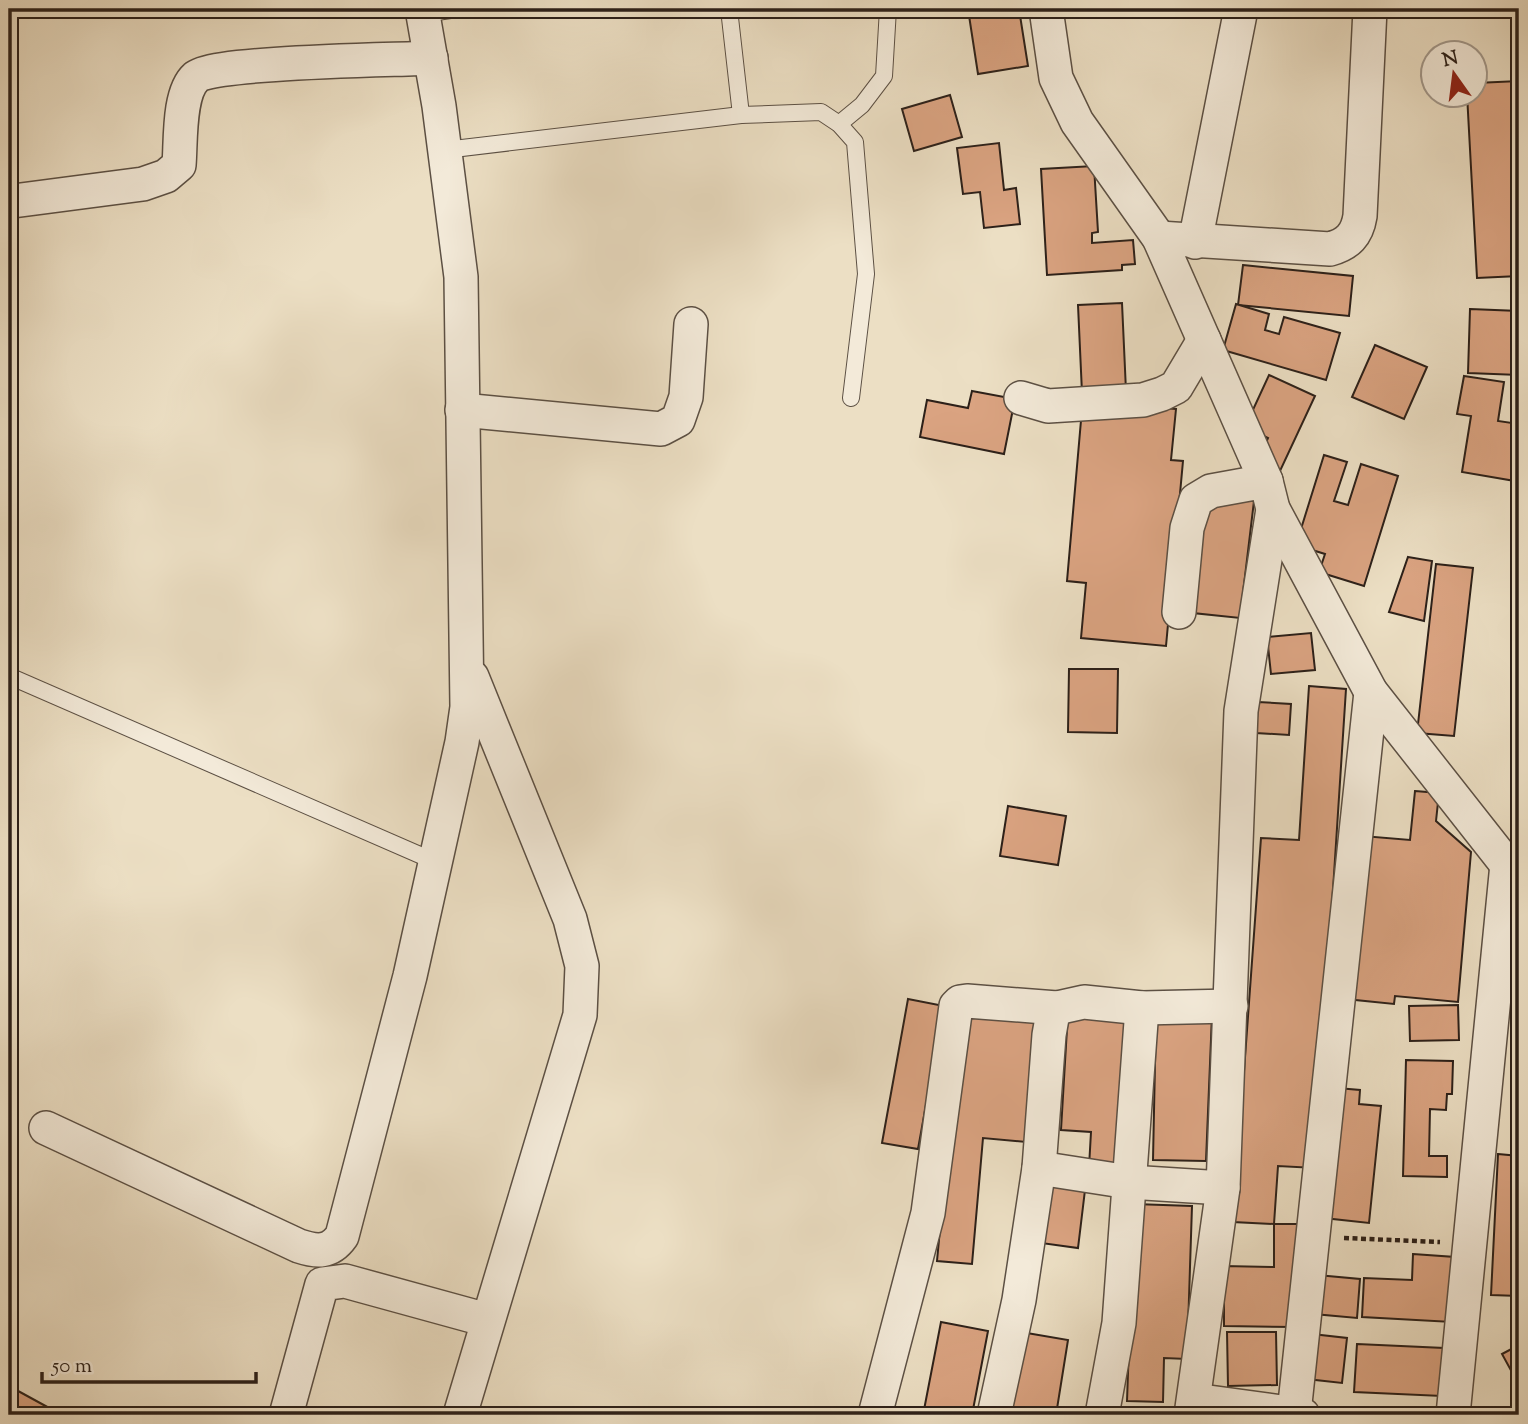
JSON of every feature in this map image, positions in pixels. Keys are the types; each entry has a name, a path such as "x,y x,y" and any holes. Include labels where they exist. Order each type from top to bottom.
{"street":[{"path":"1046,9 1056,78 1077,122 1159,238 1270,495 1371,692 1513,872 1453,1415"},
{"path":"1195,242 1241,9"},
{"path":"1159,238 1330,249 1342,245 1357,230 1360,216 1370,9"},
{"path":"46,1128 299,1246 316,1251 327,1250 342,1236 403,1002 462,743 467,707 461,277 445,150 422,11"},
{"path":"13,201 143,184 166,176 179,165 184,106 188,87 197,74 232,67 431,58"},
{"path":"462,410 661,429 678,420 686,397 691,324"},
{"path":"1021,398 1048,406 1143,400 1176,387 1205,341"},
{"path":"1179,612 1187,528 1196,500 1211,491 1270,495"},
{"path":"1270,495 1241,710 1223,1188 1192,1408 1298,1414 1311,1236 1371,692"},
{"path":"460,1415 580,1015 582,966 570,919 466,662"},
{"path":"875,1415 928,1213 956,1006 967,1001 1058,1008 1084,1002 1142,1008 1231,1006"},
{"path":"994,1415 1019,1300 1039,1168 1049,1035 1052,1018 1058,1008"},
{"path":"1102,1415 1119,1322 1142,1008"},
{"path":"1039,1168 1129,1182 1223,1188"},
{"path":"286,1415 322,1284 345,1281 487,1320"}],"lane":[{"path":"422,11 457,9"},
{"path":"729,9 741,115"},
{"path":"839,124 862,105 884,76 888,9"},
{"path":"445,150 741,115 821,113 839,124 855,142 866,274 850,398"},
{"path":"9,676 436,862"}],"path":[{"path":"1311,1236 1470,1243"}],"building":[{"path":"968,9 1019,9 1028,66 978,74"},
{"path":"1519,81 1519,276 1477,278 1468,108 1490,108 1490,82"},
{"path":"950,95 962,137 914,151 902,109"},
{"path":"999,143 1004,190 1016,188 1020,224 984,228 980,192 963,194 957,148"},
{"path":"1094,166 1098,232 1092,233 1092,243 1133,240 1135,264 1122,265 1122,270 1047,275 1041,169"},
{"path":"1243,265 1353,276 1349,316 1238,305"},
{"path":"1122,303 1126,391 1082,393 1078,305"},
{"path":"1236,304 1269,314 1265,330 1279,334 1284,317 1340,333 1326,380 1223,350"},
{"path":"1470,309 1519,311 1519,375 1468,373"},
{"path":"1375,345 1427,367 1404,419 1352,397"},
{"path":"1269,375 1315,396 1280,471 1258,461 1268,438 1245,427"},
{"path":"1464,376 1504,382 1498,421 1519,424 1519,459 1515,481 1462,472 1471,416 1457,414"},
{"path":"972,391 1015,399 1004,454 920,437 927,400 968,408"},
{"path":"1116,404 1176,409 1171,460 1183,461 1166,646 1081,638 1086,583 1067,581 1082,409"},
{"path":"1324,455 1347,462 1334,501 1348,505 1361,464 1398,476 1364,586 1319,572 1325,554 1296,545"},
{"path":"1207,496 1254,501 1240,618 1193,613"},
{"path":"1408,557 1432,561 1424,621 1389,612"},
{"path":"1436,564 1473,568 1454,736 1417,733"},
{"path":"1311,633 1315,670 1271,674 1267,637"},
{"path":"1069,669 1118,669 1117,733 1068,732"},
{"path":"1309,686 1346,689 1315,1168 1278,1166 1274,1224 1233,1222 1261,838 1299,840"},
{"path":"1258,702 1291,704 1289,735 1256,733"},
{"path":"1415,791 1439,793 1436,821 1471,852 1458,1002 1395,996 1394,1004 1346,999 1363,836 1410,840"},
{"path":"1008,806 1066,816 1058,865 1000,856"},
{"path":"908,999 944,1006 918,1149 882,1143"},
{"path":"1458,1005 1459,1040 1410,1041 1409,1006"},
{"path":"961,1006 1039,1011 1026,1142 983,1138 972,1264 937,1261"},
{"path":"1068,1011 1130,1013 1115,1168 1089,1167 1091,1132 1061,1130"},
{"path":"1156,1014 1212,1015 1206,1161 1153,1160"},
{"path":"1406,1060 1453,1061 1452,1094 1447,1094 1446,1110 1430,1109 1429,1156 1447,1156 1447,1177 1403,1176"},
{"path":"1337,1088 1360,1090 1359,1104 1381,1106 1369,1223 1324,1218"},
{"path":"1498,1154 1519,1156 1519,1296 1491,1295"},
{"path":"1048,1186 1085,1190 1078,1248 1041,1243"},
{"path":"1134,1204 1192,1206 1187,1359 1164,1358 1163,1402 1127,1401"},
{"path":"1274,1224 1302,1224 1296,1327 1224,1326 1224,1266 1274,1267"},
{"path":"1413,1254 1455,1257 1452,1322 1362,1317 1364,1278 1412,1280"},
{"path":"1317,1275 1360,1279 1357,1318 1314,1314"},
{"path":"941,1322 988,1331 972,1415 923,1415"},
{"path":"1021,1332 1068,1340 1056,1415 1008,1415"},
{"path":"1227,1332 1276,1332 1277,1385 1228,1386"},
{"path":"1312,1334 1347,1338 1342,1383 1307,1379"},
{"path":"1357,1344 1444,1348 1442,1396 1354,1392"},
{"path":"1519,1345 1519,1385 1502,1354"},
{"path":"9,1386 62,1415 9,1415"}]}
